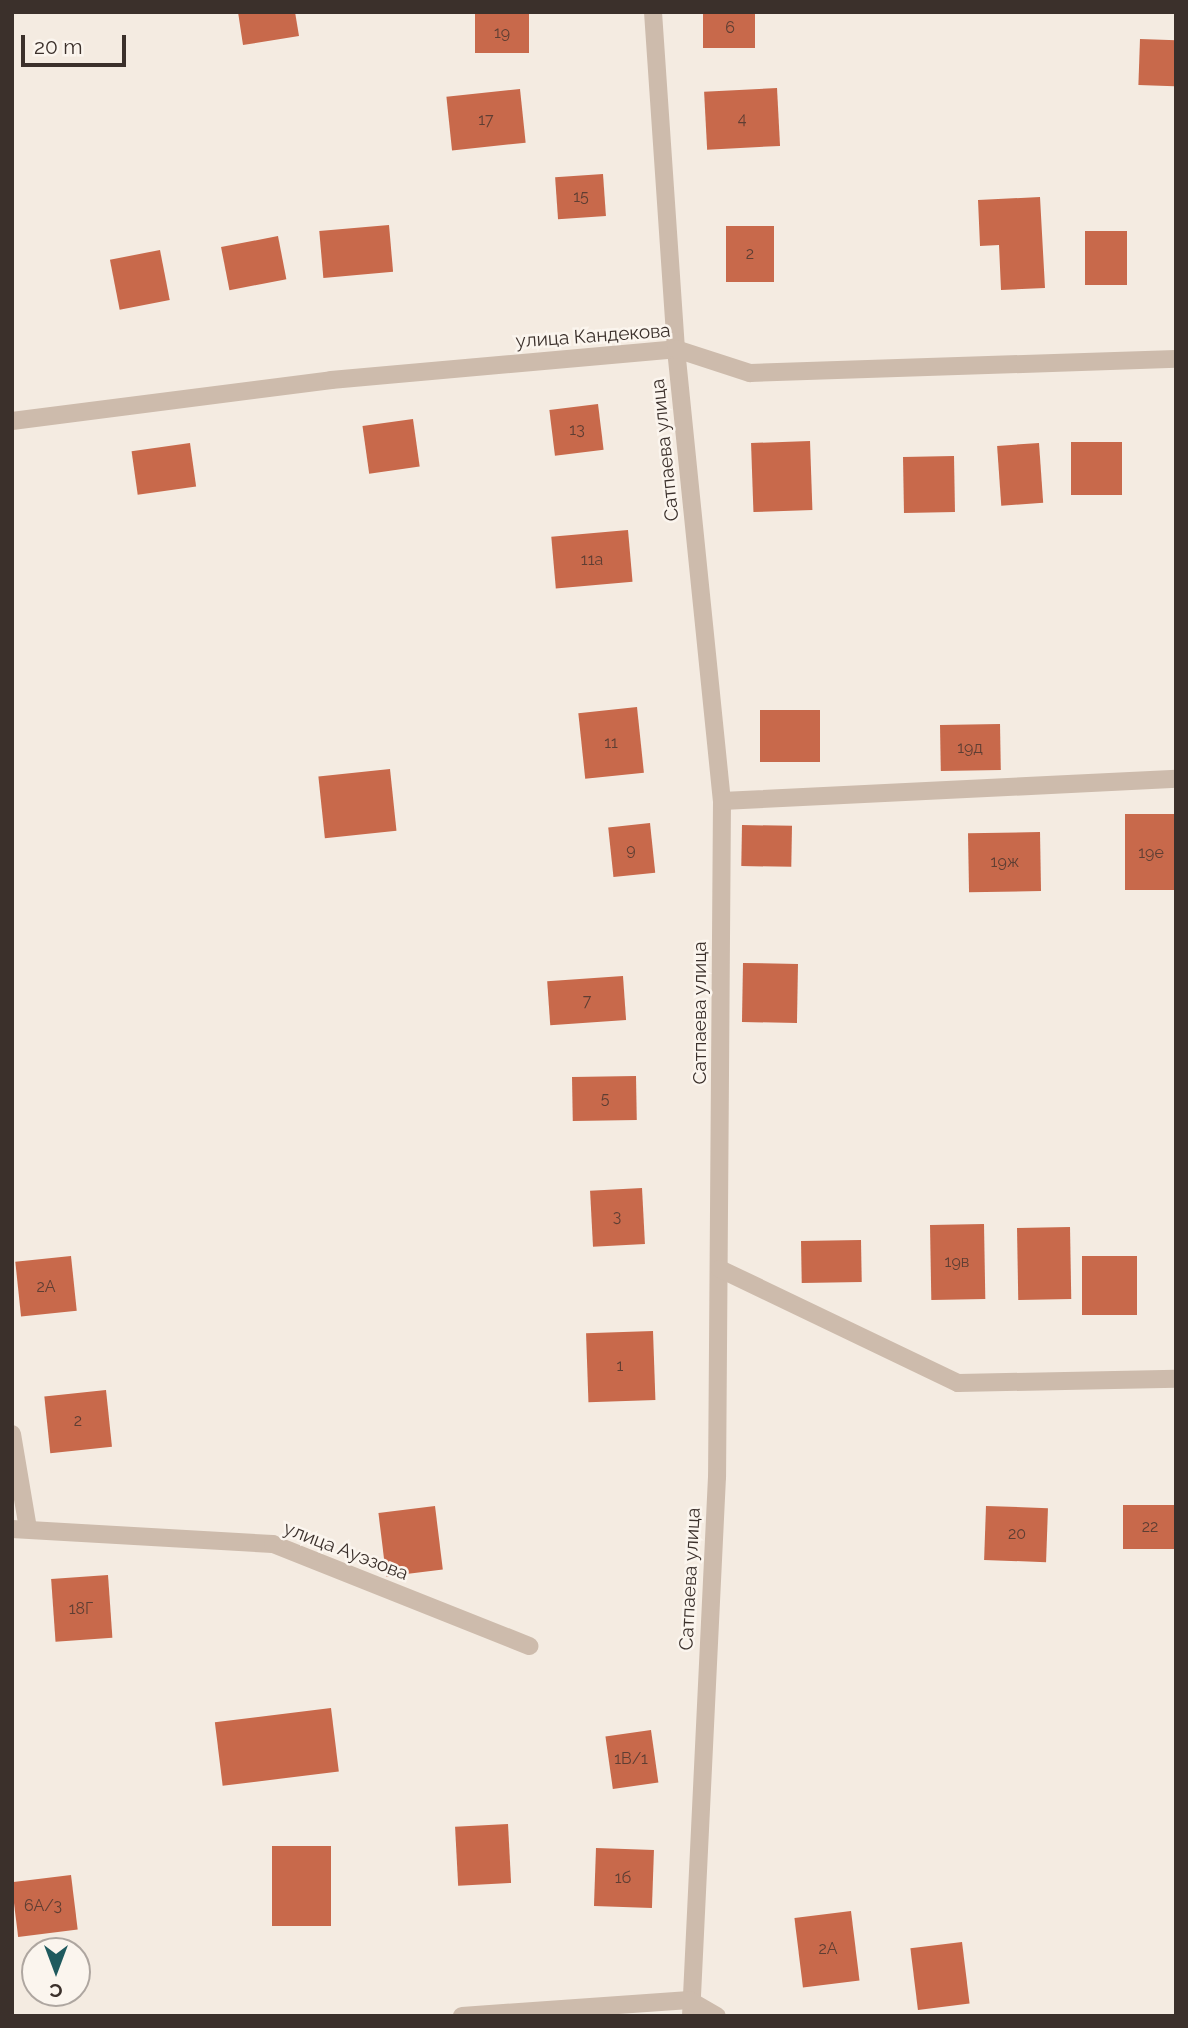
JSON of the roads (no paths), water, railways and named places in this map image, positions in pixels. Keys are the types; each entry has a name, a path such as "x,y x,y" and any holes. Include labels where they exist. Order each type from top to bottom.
{"street":[{"name":"Сатпаева улица","path":"653,12 676,349 722,801 717,1477 690,2008"},
{"name":"улица Кандекова","path":"12,421 331,380 676,349 750,373 1176,359"},
{"path":"722,801 1176,779"},
{"path":"720,1269 958,1383 1176,1378"},
{"path":"12,1434 20,1529"},
{"name":"улица Ауэзова","path":"20,1529 274,1544 529,1646"},
{"path":"462,2016 690,2008 717,2016"}]}
